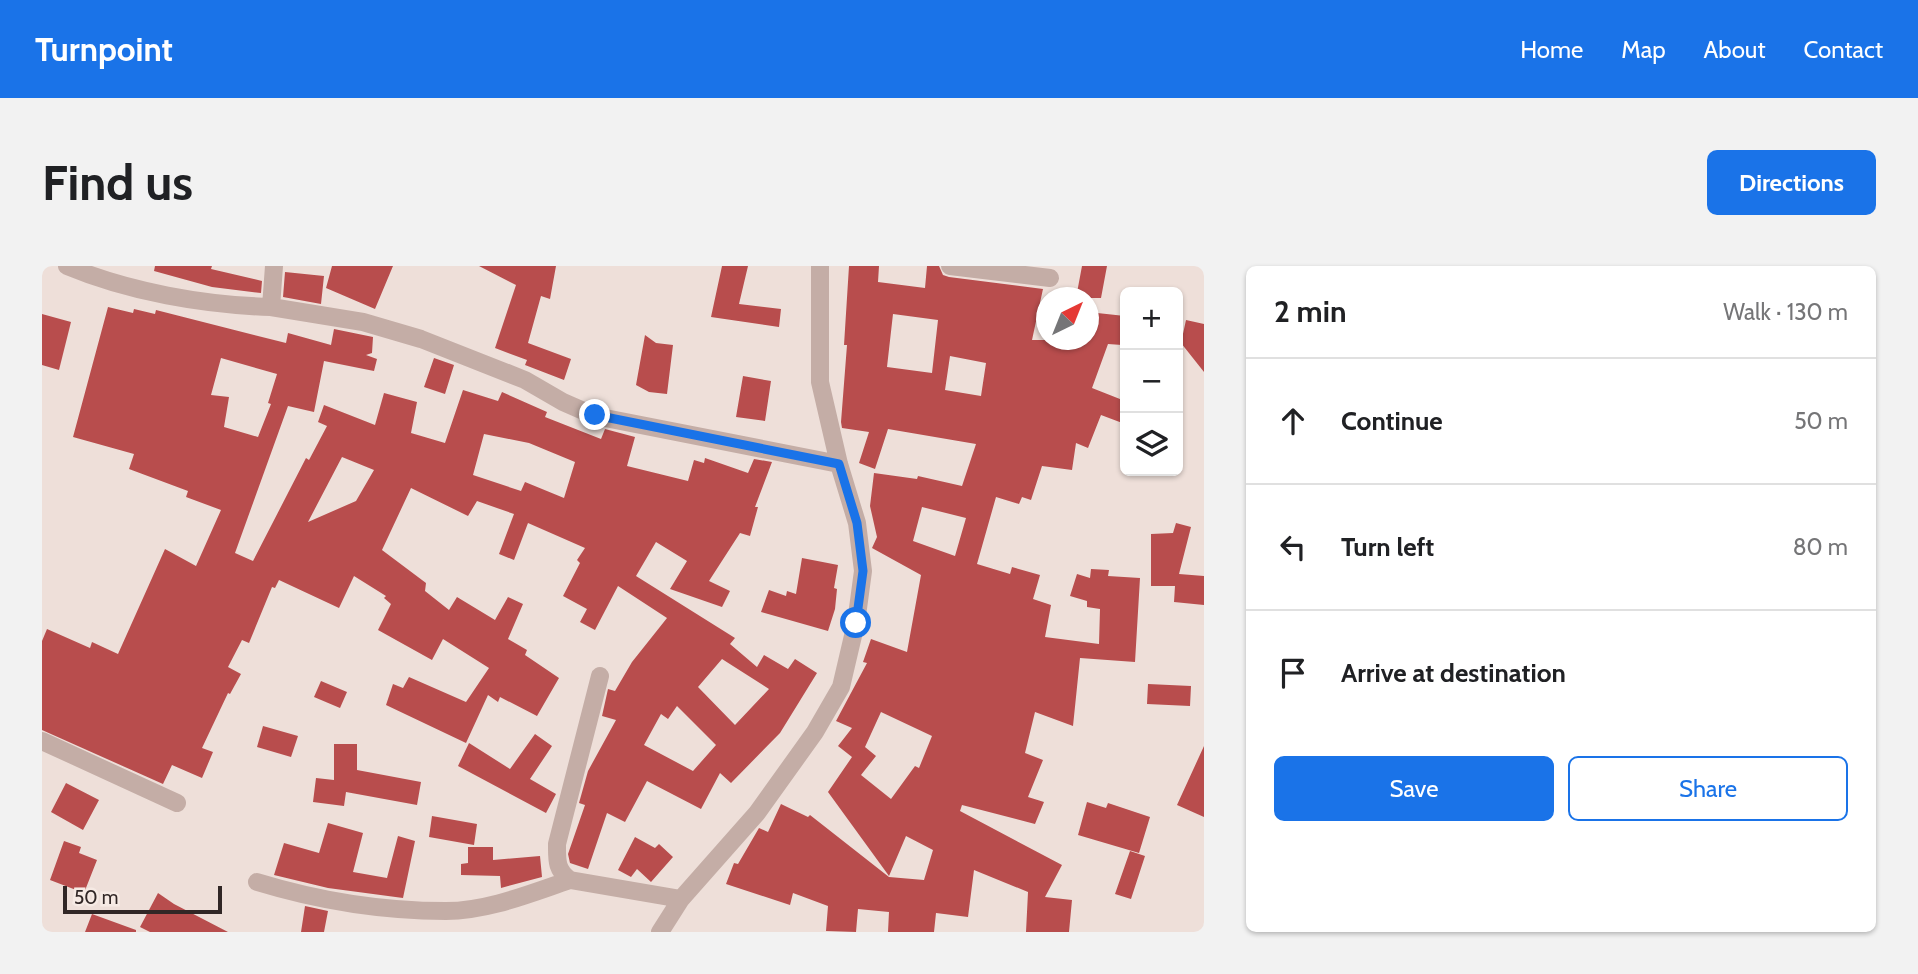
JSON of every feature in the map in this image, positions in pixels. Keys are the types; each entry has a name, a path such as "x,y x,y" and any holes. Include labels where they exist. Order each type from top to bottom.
{"street":[{"path":"67,266 189,300 222,306 271,307 363,322 421,340 525,380 563,402 595,415 839,464"},
{"path":"271,307 274,266"},
{"path":"660,932 681,899 757,813 815,732 841,687 856,623 863,571 857,523 839,464 820,382 820,266"},
{"path":"950,266 1050,278"},
{"path":"570,880 561,873 557,861 557,844 600,676"},
{"path":"42,741 177,803"},
{"path":"257,882 304,897 447,911 498,904 570,880 681,899"}],"building":[{"path":"155,266 212,266 211,269 262,281 261,293 212,287 154,271"},
{"path":"332,266 393,266 375,309 326,288"},
{"path":"479,266 556,266 550,299 541,296 528,343 571,359 564,380 525,365 527,360 495,348 516,285"},
{"path":"722,266 748,266 739,304 781,309 779,327 711,317"},
{"path":"849,266 879,266 878,282 925,288 927,266 939,266 943,275 949,277 1036,288 1036,321 1032,340 1036,340 1036,350 1099,350 1099,313 1120,315 1120,345 1108,344 1092,388 1120,399 1120,422 1101,415 1088,448 1076,443 1072,470 1042,466 1031,500 1022,497 1019,504 996,497 977,564 1010,574 1012,567 1040,575 1033,599 1051,605 1045,637 1099,644 1100,609 1087,607 1087,601 1070,596 1077,574 1090,578 1091,569 1109,570 1108,576 1140,578 1135,662 1080,658 1073,726 1035,712 1025,753 1043,760 1028,797 1044,802 1035,824 962,805 960,811 1062,865 1045,897 1072,900 1069,932 1026,932 1028,892 974,870 968,917 936,913 934,932 888,932 889,912 858,909 856,932 826,931 828,906 793,893 790,905 726,884 734,863 738,864 759,828 768,832 781,804 808,817 810,815 889,877 924,880 933,850 906,836 889,876 828,792 852,757 838,746 852,728 836,721 867,663 863,662 871,639 907,652 921,575 872,548 877,537 870,506 874,473 917,479 918,476 962,486 976,444 888,429 875,469 859,463 869,432 842,428 841,422 847,345 844,345","holes":["893,314 938,320 932,373 887,367","950,356 986,363 981,396 945,390","922,507 966,518 955,556 913,541","881,712 932,736 919,768 915,766 891,799 861,775 876,756 865,747"]},
{"path":"1082,266 1107,266 1101,298 1099,287 1078,287"},
{"path":"285,272 324,276 321,304 283,297"},
{"path":"108,307 133,313 134,309 155,314 156,310 286,343 288,333 331,345 334,329 373,337 372,353 366,355 377,359 374,371 324,361 314,412 288,406 235,553 253,561 306,458 309,460 327,426 318,422 324,405 375,425 384,393 417,402 411,433 445,443 463,390 498,401 502,392 547,412 545,417 601,439 605,429 635,437 627,466 688,481 694,460 704,463 705,458 748,473 754,459 772,462 755,507 758,507 750,536 740,533 709,581 730,591 722,607 670,589 687,561 656,542 636,576 735,638 730,644 757,667 764,655 788,669 795,659 817,673 780,733 731,783 720,773 701,809 647,781 625,822 607,813 588,869 570,863 568,854 585,805 579,803 588,771 616,720 602,716 608,689 615,691 632,662 667,618 618,586 595,630 580,622 587,609 563,596 580,563 577,560 585,548 528,523 514,560 499,554 514,514 477,501 468,516 411,488 382,550 426,583 425,591 449,610 457,597 495,620 508,597 523,604 508,639 527,650 525,655 559,678 537,716 500,697 498,702 488,695 466,743 386,705 393,684 403,688 409,677 466,702 489,668 443,639 432,660 378,630 391,604 384,598 386,596 354,576 339,608 279,580 275,588 272,587 249,643 242,640 228,667 241,674 230,694 228,693 202,748 213,752 202,778 172,765 163,784 42,730 42,641 47,629 90,648 92,642 118,654 165,549 196,566 221,510 186,497 188,491 129,469 134,454 73,437","holes":["221,358 277,374 268,403 271,404 258,437 224,427 229,397 211,395","484,434 529,443 575,462 564,498 525,482 521,491 473,475","342,457 374,470 356,501 308,522","722,659 769,689 735,725 698,687","677,706 716,745 693,771 644,745 661,714 668,719"]},
{"path":"42,314 71,322 59,370 42,365"},
{"path":"1186,320 1204,324 1204,372 1183,346"},
{"path":"645,335 656,343 673,345 667,394 649,392 636,385"},
{"path":"434,358 454,365 445,394 424,387"},
{"path":"743,376 771,381 765,421 736,417"},
{"path":"1176,523 1191,527 1179,574 1204,576 1204,605 1174,602 1175,586 1151,586 1151,534 1173,533"},
{"path":"802,558 838,565 834,588 837,589 835,609 828,631 761,612 769,590 786,596 787,591 796,594"},
{"path":"321,681 347,692 340,708 314,697"},
{"path":"1148,684 1191,686 1190,706 1147,704"},
{"path":"263,726 298,736 291,757 257,747"},
{"path":"535,734 552,746 530,779 556,794 546,813 458,766 469,743 510,769"},
{"path":"334,744 357,744 357,770 421,782 417,805 346,792 344,806 313,802 316,778 334,780"},
{"path":"1204,746 1204,817 1177,805"},
{"path":"66,783 99,800 83,830 51,812"},
{"path":"1087,802 1106,808 1108,803 1150,817 1139,853 1078,835"},
{"path":"432,816 477,824 474,845 429,837"},
{"path":"328,823 363,833 353,872 387,878 398,836 415,841 403,898 328,888 274,875 284,843 319,853"},
{"path":"635,837 655,848 659,844 673,857 651,882 637,869 631,877 618,870"},
{"path":"64,841 81,847 79,853 97,860 84,893 50,880"},
{"path":"468,847 493,847 493,860 540,856 542,877 501,888 500,876 461,875 461,864 468,863"},
{"path":"1130,851 1145,856 1131,899 1115,894"},
{"path":"158,893 228,932 150,932 140,927"},
{"path":"305,906 328,911 324,932 301,932"},
{"path":"92,914 136,930 136,932 85,932"}],"route":[{"path":"595,415 839,464 857,523 863,571 856,623"}]}
